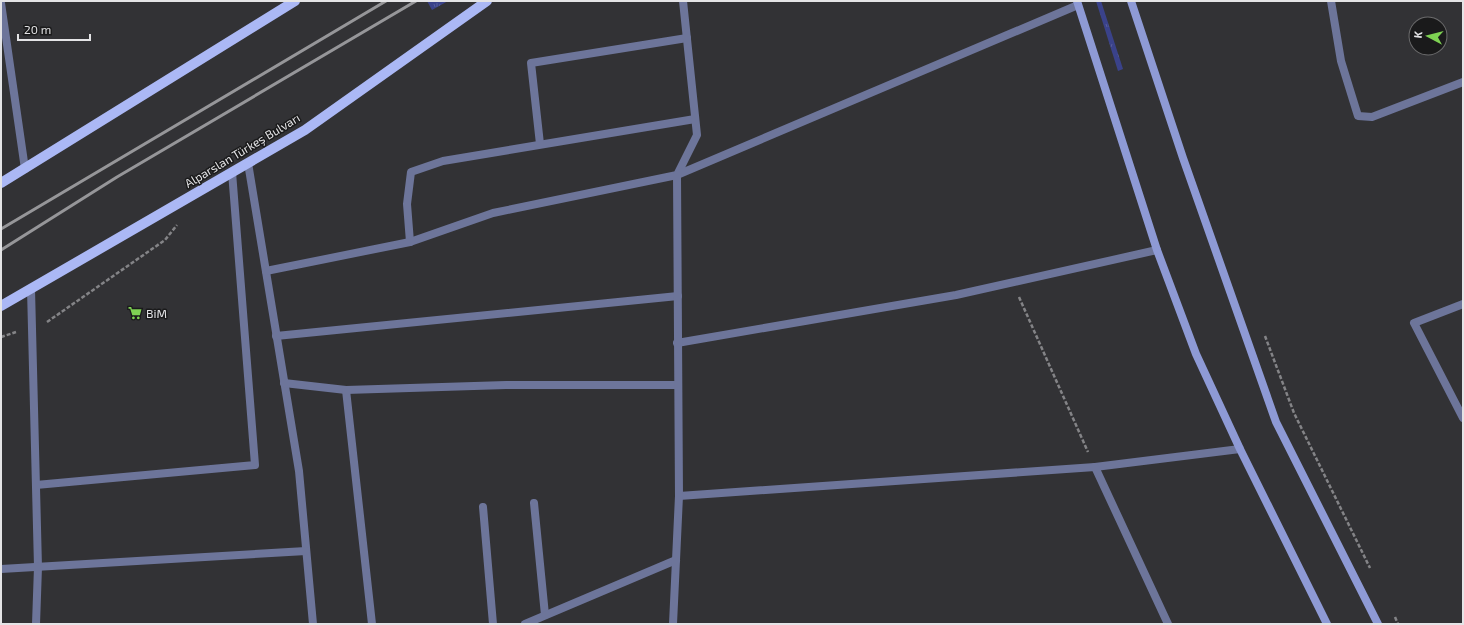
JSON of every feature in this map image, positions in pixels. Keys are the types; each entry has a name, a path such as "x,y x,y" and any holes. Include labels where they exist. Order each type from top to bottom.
{"main road":[{"path":"1,183 295,1"},
{"name":"Alparslan Türkeş Bulvarı","path":"1,306 305,130 487,1"},
{"path":"1131,1 1186,166 1276,422 1378,624"},
{"path":"1078,3 1157,250 1196,354 1240,448 1327,624"}],"street":[{"path":"673,624 679,496 677,176 697,135 683,1"},
{"path":"1331,1 1341,61 1358,116 1372,117 1463,82"},
{"path":"266,271 410,242 493,213 677,176 1078,3"},
{"path":"1,4 25,169"},
{"path":"540,144 531,63 687,38"},
{"path":"410,242 406,204 411,172 443,161 695,119"},
{"path":"248,163 299,471 313,624"},
{"path":"36,485 255,465 232,172"},
{"path":"678,343 956,295 1157,250"},
{"path":"31,289 38,567 36,624"},
{"path":"276,336 678,296"},
{"path":"1463,304 1414,323 1463,418"},
{"path":"284,383 346,390 506,385 678,385"},
{"path":"346,390 372,624"},
{"path":"679,496 1095,467 1240,448"},
{"path":"1095,467 1168,624"},
{"path":"534,503 545,615"},
{"path":"483,507 493,624"},
{"path":"1,569 306,551"},
{"path":"527,624 676,560"}],"path":[{"path":"1,337 50,321 165,240 178,224"},
{"path":"1013,282 1095,467"},
{"path":"1264,332 1294,413 1371,570"},
{"path":"1391,610 1398,624"}],"green space":[{"path":"427,1 448,1 432,10"},
{"path":"1096,1 1101,1 1123,69 1118,71"}],"railway":[{"path":"1,229 386,1"},
{"path":"1,250 117,177 416,1"}],"place":[{"name":"BiM","path":"135,313"}]}
